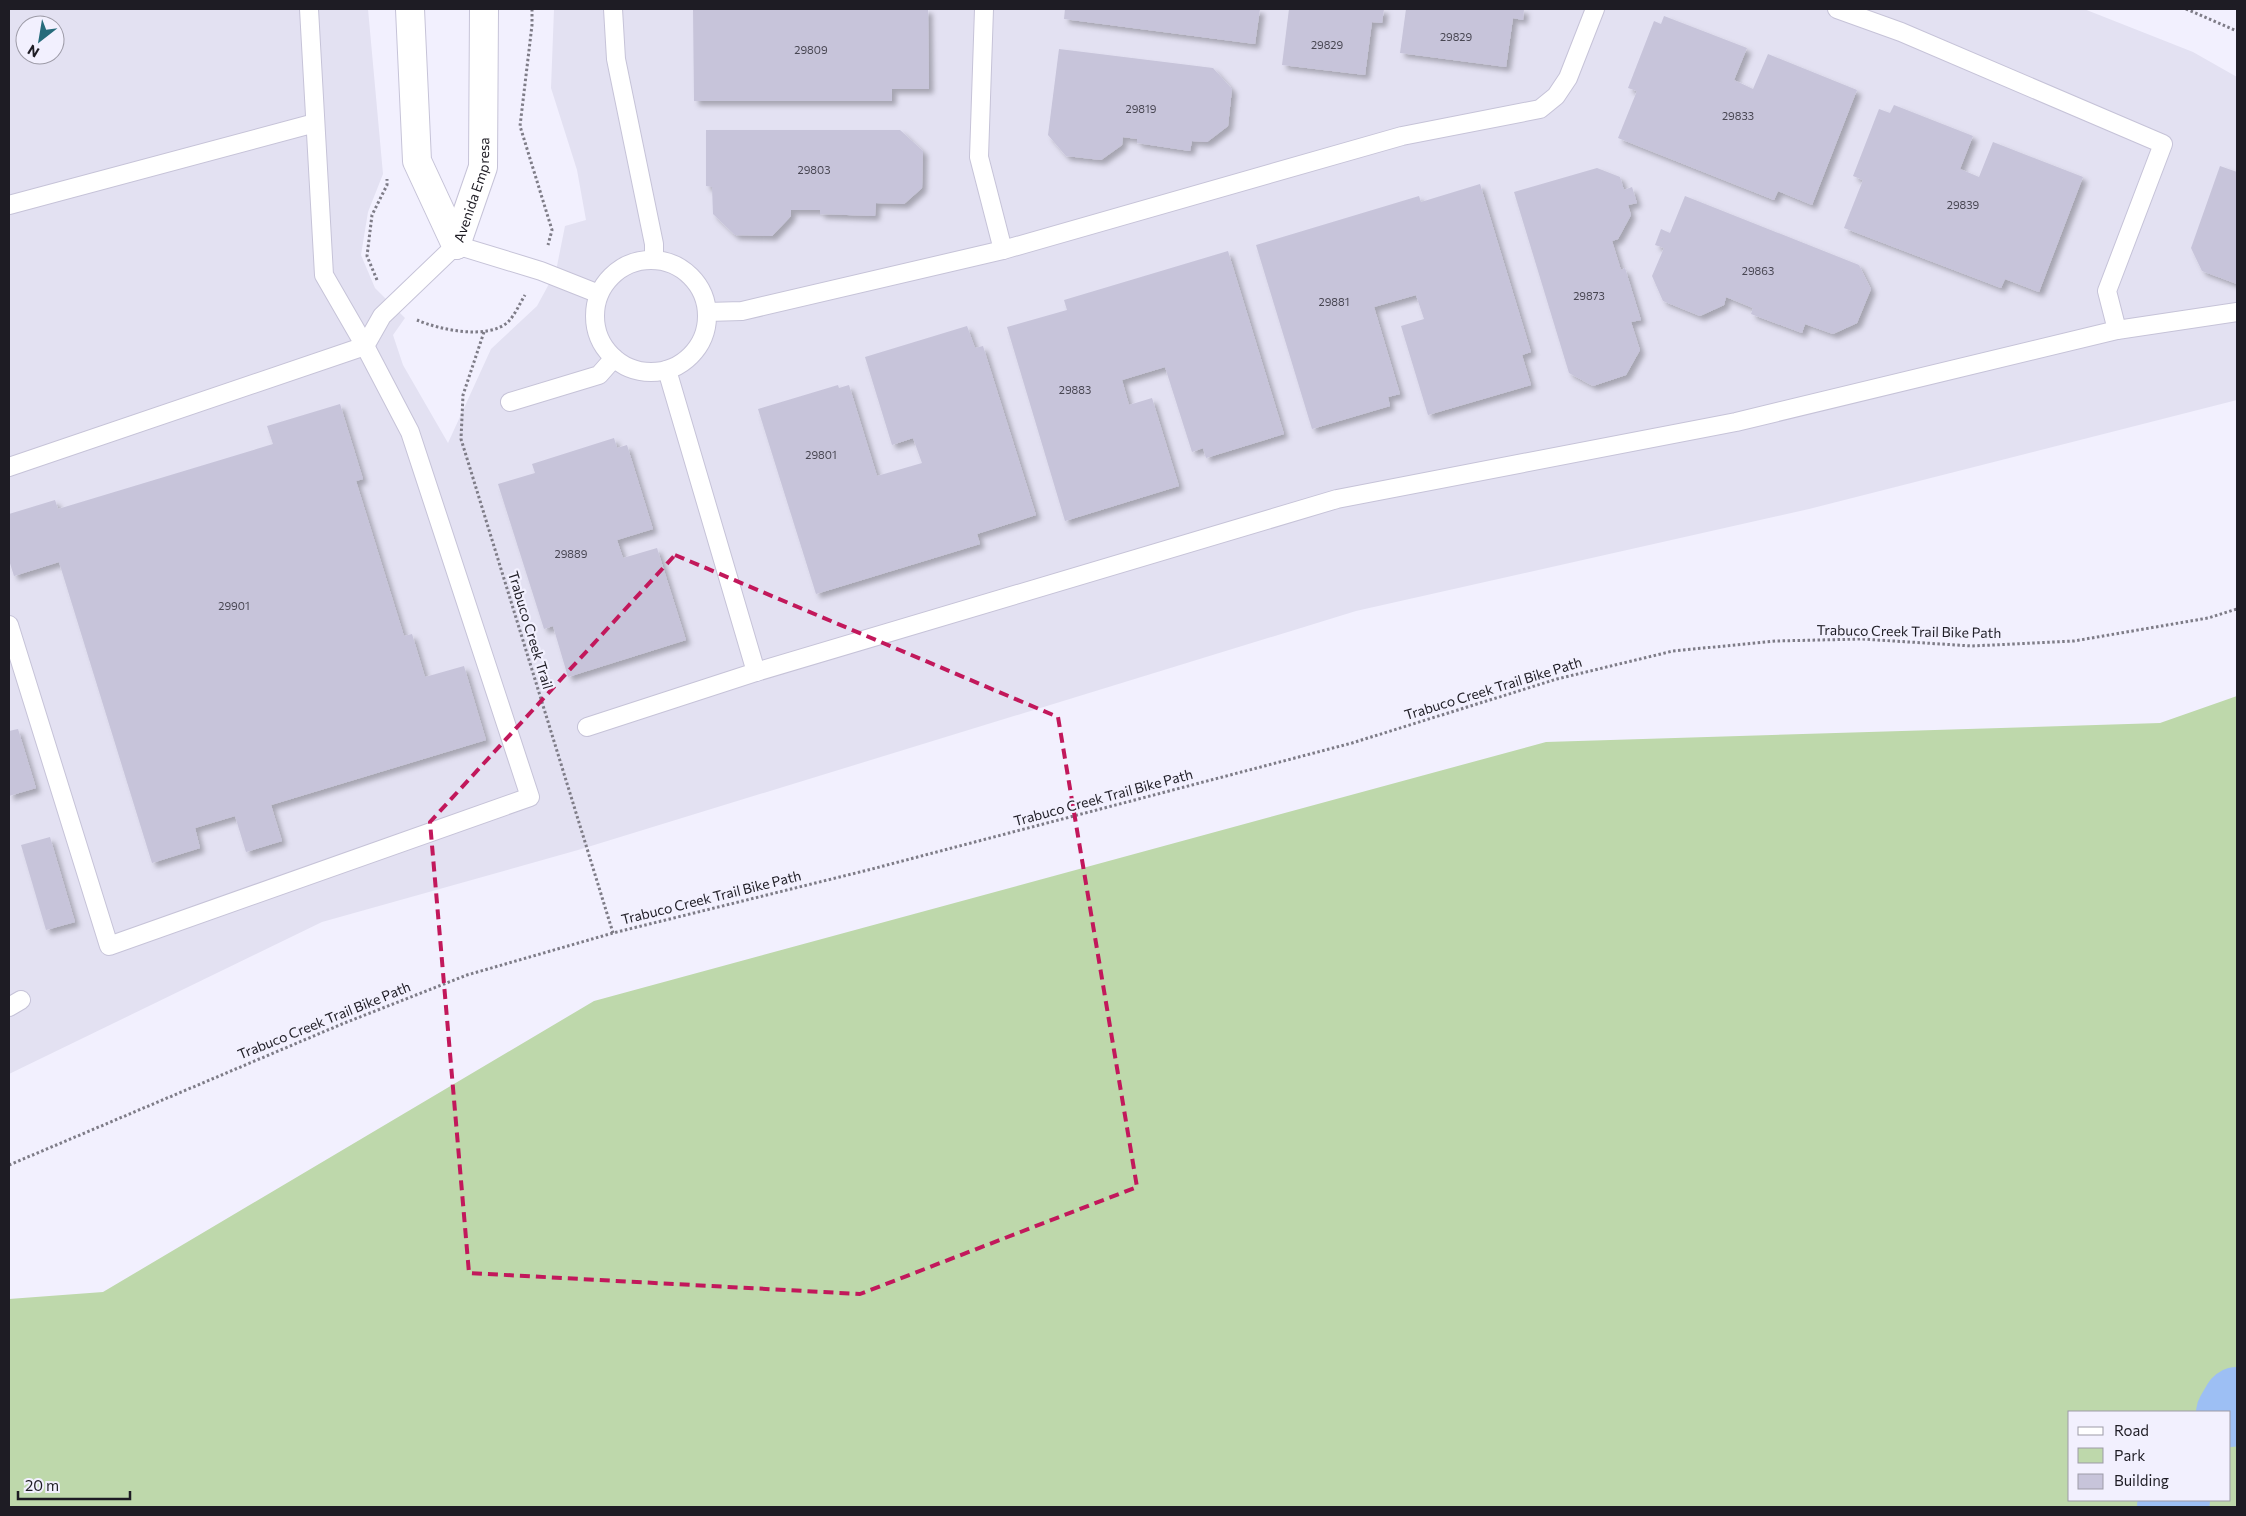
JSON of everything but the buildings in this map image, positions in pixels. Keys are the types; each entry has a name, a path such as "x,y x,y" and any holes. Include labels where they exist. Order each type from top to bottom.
{"street":[{"name":"Avenida Empresa","path":"410,9 417,161 456,245"},
{"name":"Avenida Empresa","path":"456,245 483,167 484,9"}],"lane":[{"path":"9,625 109,946 530,797 410,432 365,346 324,275 309,9"},
{"path":"613,9 616,59 654,244 654,260"},
{"path":"984,9 979,157 1003,250"},
{"path":"707,312 742,311 1003,250 1402,136 1540,109 1556,96 1568,78 1595,9"},
{"path":"1837,9 1901,32 2163,144 2107,291 2117,330"},
{"path":"9,205 315,123"},
{"path":"9,467 365,346 382,316 456,245 541,271 599,294"},
{"path":"654,260 670,263 684,270 700,289 707,312 705,331 697,348 684,362 667,370 648,372 630,368 614,358 603,344 596,328 595,311 599,294 608,280 621,268 637,262 654,260"},
{"path":"587,727 756,672 1337,499 1736,422 2117,330 2237,312"},
{"path":"510,402 599,375 614,358"},
{"path":"667,370 756,672"}],"path":[{"path":"2186,9 2237,31"},
{"name":"Trabuco Creek Trail","path":"484,332 463,394 461,439 613,932"},
{"name":"Trabuco Creek Trail Bike Path","path":"9,1165 342,1024 467,975 613,932 1140,800 1352,742 1557,679 1673,651 1776,641 1862,639 1972,646 2074,641 2208,618 2237,609"}],"highlighted area":[{"path":"675,555 1058,717 1137,1187 860,1294 469,1273 430,822"}],"shaded area":[{"path":"9,9 368,9 383,174 368,212 361,255 375,288 405,318 393,335 403,365 448,443 491,349 537,306 556,271 565,226 586,220 577,170 551,88 554,9 2084,9 2193,52 2237,77 2237,400 1809,509 1356,611 578,850 322,922 9,1074"}],"green space":[{"path":"2237,696 2237,1507 9,1507 9,1299 103,1292 594,1001 1546,742 2160,723"}],"waterway":[{"path":"2231,1411 2237,1401"},
{"path":"2171,1507 2175,1501"}]}
